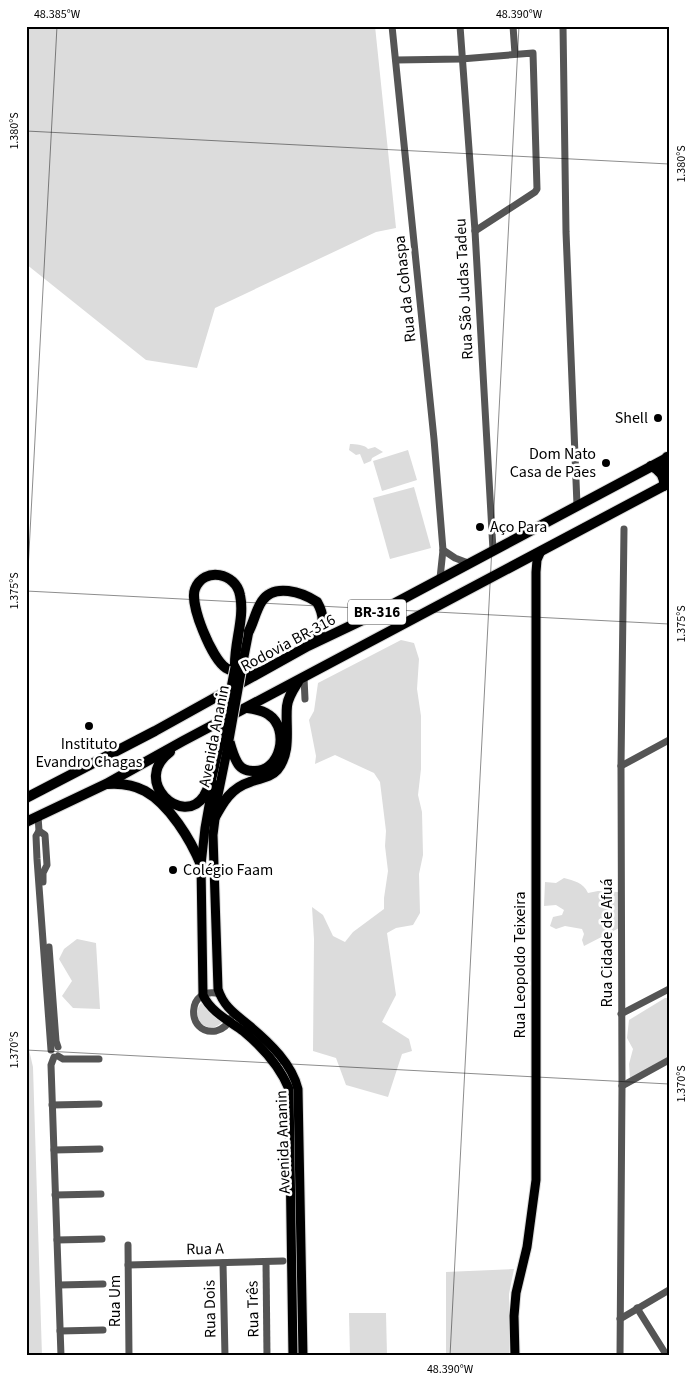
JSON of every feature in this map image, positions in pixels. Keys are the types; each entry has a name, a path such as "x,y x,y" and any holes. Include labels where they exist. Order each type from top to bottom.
{"highway":[{"name":"Rodovia BR-316","path":"26,798 155,731 308,646 369,617 668,457"},
{"path":"668,457 666,466 669,473"},
{"path":"650,466 660,473 666,485"},
{"name":"BR-316","path":"26,822 106,784 183,741 666,485"},
{"path":"238,667 234,652 242,612 240,594 232,579 225,576 211,575 204,578 198,584 193,598 198,619 218,661 226,668 238,672 261,672"},
{"path":"249,631 266,596 277,592 300,593 317,602 323,618 322,627 308,646"},
{"path":"214,819 228,795 237,788 271,775 278,770 287,743 289,699 301,680"},
{"path":"183,741 165,756 158,766 156,779 157,786 165,797 175,804 186,806 193,805 203,797 211,777 216,754 225,740 238,764 246,770 264,770 274,763 280,745 278,726 268,714 247,708"},
{"path":"106,784 124,784 136,787 145,790 155,798 184,830 194,847 201,865"}],"main road":[{"name":"Rua Leopoldo Teixeira","path":"514,1356 516,1293 527,1247 536,1180 536,572 537,560 541,551"},
{"path":"523,561 532,565 536,572"},
{"name":"Avenida Ananin","path":"249,631 238,667 214,819 218,984 220,994 231,1017 272,1061 282,1074 289,1089 293,1356"},
{"name":"Avenida Ananin","path":"225,740 205,828 201,865 203,995 209,1005 261,1036 276,1051 290,1071 298,1090 303,1356"}],"street":[{"name":"Rua da Cohaspa","path":"392,26 444,550 440,578"},
{"name":"Rua São Judas Tadeu","path":"460,26 493,550"},
{"path":"513,26 514,54"},
{"path":"563,26 566,232 577,505"},
{"path":"396,60 461,59 533,53 537,189 474,231"},
{"name":"Rua Cidade de Afuá","path":"620,1356 622,1086 621,766 624,529"},
{"path":"444,550 454,558 468,563"},
{"path":"301,680 305,699"},
{"path":"621,766 669,740"},
{"path":"38,816 39,831 36,836 36,847 41,873 55,1053 51,1065 61,1356"},
{"path":"39,831 45,835 47,865 41,873"},
{"path":"36,847 46,846"},
{"path":"621,1014 669,988"},
{"path":"220,994 203,995 195,1002 193,1008 194,1018 200,1027 205,1030 214,1031 220,1030 231,1017"},
{"path":"55,1053 63,1059 99,1059"},
{"path":"622,1086 669,1060"},
{"path":"52,1104 99,1104"},
{"path":"54,1150 100,1149"},
{"path":"55,1195 101,1194"},
{"path":"57,1240 102,1239"},
{"name":"Rua Um","path":"128,1245 129,1356"},
{"name":"Rua A","path":"128,1265 282,1261"},
{"name":"Rua Três","path":"266,1262 267,1356"},
{"name":"Rua Dois","path":"223,1263 225,1356"},
{"path":"58,1285 102,1284"},
{"path":"620,1319 669,1290"},
{"path":"637,1308 667,1356"},
{"path":"60,1331 103,1330"}],"shaded area":[{"path":"26,26 375,26 396,228 376,232 215,308 197,368 146,360 26,264"},
{"path":"350,444 363,446 368,449 375,447 383,452 364,464 360,454 356,455 349,450"},
{"path":"408,450 417,480 382,491 373,461"},
{"path":"414,487 431,548 390,559 373,498"},
{"path":"401,640 414,643 419,659 417,689 421,716 421,769 418,795 422,812 423,855 419,874 420,913 413,925 396,928 387,933 396,995 382,1022 409,1039 412,1051 402,1054 388,1097 346,1085 336,1058 313,1051 314,939 312,907 323,915 333,936 345,942 353,932 384,909 388,871 385,846 386,831 380,782 374,773 335,755 315,764 316,756 309,720 314,711 318,683"},
{"path":"564,878 581,884 588,893 598,891 618,892 619,928 584,946 582,929 565,926 556,929 550,926 553,917 562,915 564,910 556,905 544,906 545,882 556,883"},
{"path":"77,939 96,943 100,1009 73,1008 62,996 72,981 59,959 64,949"},
{"path":"665,998 669,998 669,1056 630,1079 629,1064 633,1049 627,1038 629,1020"},
{"path":"201,1003 223,1021 218,1026 207,1027 199,1020 197,1015"},
{"path":"26,1037 33,1067 42,1356 26,1356"},
{"path":"514,1269 509,1294 509,1356 446,1356 446,1272"},
{"path":"349,1313 386,1313 387,1356 350,1356"}],"place":[{"name":"Shell","path":"658,418"},
{"name":"Dom Nato Casa de Pães","path":"606,463"},
{"name":"Aço Para","path":"480,527"},
{"name":"Instituto Evandro Chagas","path":"89,726"},
{"name":"Colégio Faam","path":"173,870"}]}
